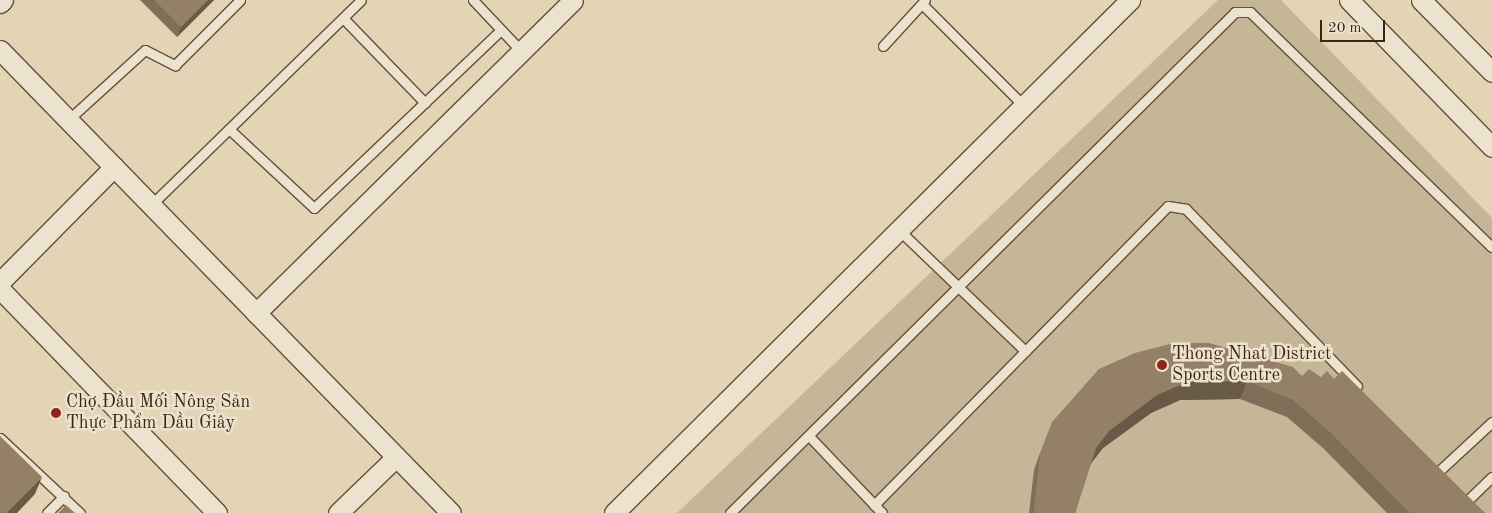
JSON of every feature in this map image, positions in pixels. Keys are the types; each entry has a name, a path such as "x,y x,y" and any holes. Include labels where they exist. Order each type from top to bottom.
{"street":[{"path":"256,313 573,0"},
{"path":"614,513 1130,0"},
{"path":"1349,0 1492,147"},
{"path":"1421,0 1492,72"},
{"path":"0,50 451,513"},
{"path":"0,282 114,167"},
{"path":"0,289 218,513"},
{"path":"338,513 396,457"}],"lane":[{"path":"68,120 145,50 175,65 240,0"},
{"path":"151,205 361,0"},
{"path":"473,0 522,51"},
{"path":"883,46 924,2 1024,106"},
{"path":"730,513 959,288 1235,12 1243,9 1492,247"},
{"path":"343,18 425,103"},
{"path":"229,129 314,208 501,30"},
{"path":"874,505 1168,206 1176,204 1186,208 1364,393"},
{"path":"898,230 1025,351"},
{"path":"1432,464 1442,474 1492,422"},
{"path":"809,436 882,513"},
{"path":"0,438 80,513"},
{"path":"1468,500 1492,477"},
{"path":"47,513 64,496"}],"shaded area":[{"name":"Thong Nhat District Sports Centre","path":"1218,0 1281,0 1492,218 1492,513 677,513"}],"building":[{"path":"154,0 208,0 181,27"},
{"path":"1174,343 1209,343 1293,367 1302,376 1309,369 1321,377 1327,371 1334,379 1342,371 1485,513 1410,513 1330,432 1293,400 1247,381 1187,382 1157,395 1109,431 1096,448 1076,513 1034,513 1040,453 1052,422 1099,369 1135,353"},
{"path":"0,436 42,477 6,513 0,513"},
{"path":"66,505 75,513 58,513"}],"place":[{"name":"Thong Nhat District Sports Centre","path":"1162,365"},
{"name":"Chợ Đầu Mối Nông Sản Thực Phẩm Dầu Giây","path":"56,413"}]}
